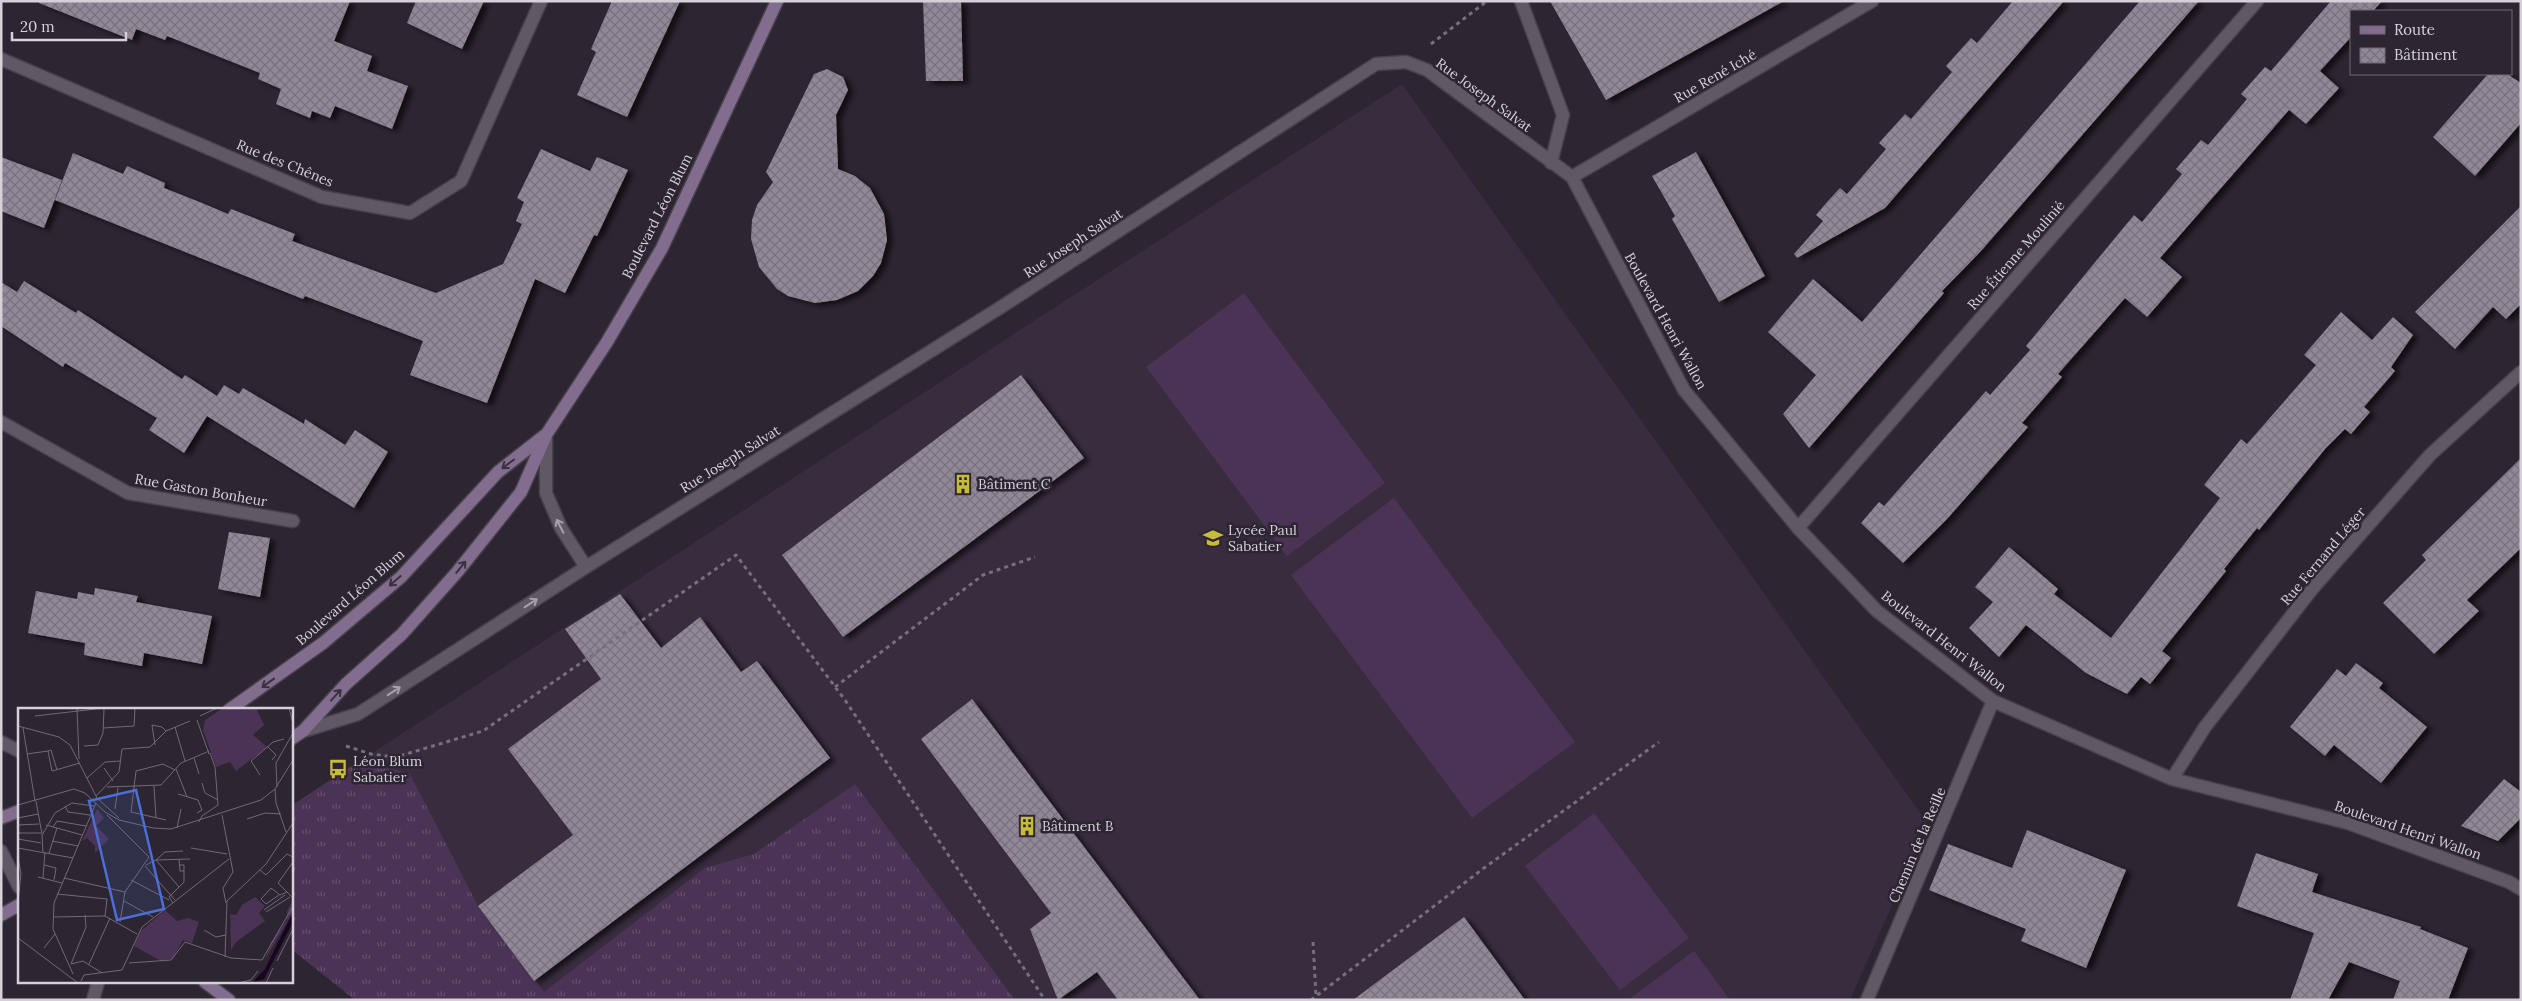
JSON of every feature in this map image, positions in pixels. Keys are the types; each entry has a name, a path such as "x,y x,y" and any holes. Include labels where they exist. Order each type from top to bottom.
{"street":[{"name":"Rue des Chênes","path":"1,59 322,197 410,213 461,181 540,1"},
{"name":"Boulevard Léon Blum","path":"292,738 303,731 346,684 402,634 458,571 521,492 546,435 607,342 662,248 777,1"},
{"path":"1521,1 1563,115 1551,163"},
{"name":"Rue René Iché","path":"1572,176 1872,1"},
{"name":"Rue Étienne Moulinié","path":"1798,528 2257,1"},
{"name":"Rue Joseph Salvat","path":"303,731 358,714 586,567 1026,291 1376,64 1406,62 1427,70 1551,163 1572,176"},
{"name":"Boulevard Henri Wallon","path":"1572,176 1684,390 1798,528 1877,611 1993,700 2172,779 2348,823 2509,882 2521,889"},
{"name":"Rue Fernand Léger","path":"2172,779 2205,727 2313,588 2430,455 2521,372"},
{"name":"Rue Gaston Bonheur","path":"1,422 128,493 293,521"},
{"name":"Boulevard Léon Blum","path":"232,708 322,643 401,577 498,472 546,435"},
{"path":"546,435 546,492 560,528 586,567"},
{"name":"Chemin de la Reille","path":"1867,1000 1993,700"},
{"path":"1,742 18,750"},
{"path":"1,818 18,811"},
{"path":"1,851 18,885"},
{"path":"1,915 18,906"},
{"path":"93,1000 97,984"},
{"path":"208,984 229,1000"}],"path":[{"path":"1406,62 1487,1"},
{"path":"303,731 371,754 396,757 483,731 736,555 835,687 1045,1000"},
{"path":"835,687 983,575 1035,557"},
{"path":"1311,1000 1484,868 1659,742"},
{"path":"1313,942 1316,996"}],"shaded area":[{"name":"Lycée Paul Sabatier","path":"1402,84 1928,824 1850,1000 355,1000 292,950 292,805 1032,322"}],"green space":[{"path":"1244,293 1385,483 1287,556 1146,367"},
{"path":"1394,498 1575,742 1472,818 1291,575"},
{"path":"362,759 410,774 478,906 544,992 705,868 754,854 855,784 1015,1000 355,1000 292,950 292,805"},
{"path":"1594,813 1689,938 1620,990 1525,866"},
{"path":"1694,951 1730,1000 1628,1000"}],"building":[{"path":"39,1 350,1 334,41 372,56 367,71 408,86 392,129 335,106 330,118 312,111 310,118 276,104 281,89 258,79 260,73 167,36 165,40 136,29 132,40 39,3"},
{"path":"416,1 484,1 462,49 407,23"},
{"path":"612,1 680,1 627,117 577,95 596,52 591,49"},
{"path":"923,1 961,1 963,81 926,81"},
{"path":"1550,1 1784,1 1606,100"},
{"path":"2013,1 2064,1 1885,208 1797,258 1794,254 1823,221 1816,215 1840,188 1847,194 1886,149 1879,143 1905,114 1911,119 1952,72 1946,66 1971,38 1977,43"},
{"path":"2140,1 2199,1 1981,251 1942,291 1944,293 1809,448 1783,414 1816,375 1768,332 1813,279 1862,322"},
{"path":"2331,1 2382,1 2374,10 2350,10 2350,38 2320,71 2339,88 2306,124 2289,110 2160,258 2182,277 2147,317 2125,298 2058,374 2062,377 2022,423 2028,427 1947,519 1903,563 1861,523 1879,502 1884,506 1986,391 1990,395 2030,350 2026,346 2134,215 2142,222 2182,174 2176,169 2201,140 2208,145 2247,99 2241,94 2265,67 2271,71"},
{"path":"827,69 843,77 848,90 836,115 838,169 855,176 870,188 884,214 887,240 881,263 873,276 858,291 837,300 815,303 788,296 777,289 759,267 751,239 752,220 757,205 773,182 766,172 814,74"},
{"path":"2487,75 2509,75 2521,83 2521,123 2475,176 2433,137"},
{"path":"541,149 590,171 597,157 628,170 597,236 594,235 565,293 535,279 487,403 410,375 423,341 305,296 303,299 55,200 73,153 123,174 127,166 165,183 164,188 228,214 231,209 295,234 292,241 436,293 503,264 522,224 516,221 524,202 517,198"},
{"path":"1696,152 1765,276 1719,302 1672,219 1675,216 1652,176"},
{"path":"1,157 62,180 44,228 1,211"},
{"path":"2521,206 2521,304 2506,319 2493,307 2455,349 2415,312"},
{"path":"24,281 76,313 78,310 182,379 185,375 217,396 224,385 239,394 243,388 304,424 305,419 345,445 355,430 388,452 354,508 207,416 184,453 149,430 157,418 65,363 63,367 1,326 1,282 17,292"},
{"path":"2341,312 2372,340 2393,317 2413,335 2391,367 2395,371 2364,407 2370,412 2351,434 2345,429 2325,449 2259,530 2257,528 2224,569 2226,571 2162,651 2171,658 2150,684 2141,677 2127,694 2086,673 2026,625 1999,657 1969,628 1993,602 1975,587 2009,547 2058,589 2054,594 2111,638 2220,498 2204,485 2241,439 2247,444 2316,365 2304,355"},
{"name":"Bâtiment C","path":"1021,375 1084,458 843,637 782,555"},
{"path":"2521,458 2521,548 2467,600 2479,611 2434,654 2383,603 2426,560 2422,555"},
{"path":"229,532 270,538 260,597 218,589"},
{"path":"95,588 138,596 136,602 212,616 202,664 144,653 142,666 84,655 85,643 28,633 36,591 77,599 78,592 94,595"},
{"path":"620,594 661,648 700,617 741,672 757,661 830,758 534,981 478,906 573,835 508,749 601,679 565,629"},
{"path":"2356,663 2383,683 2379,688 2427,727 2381,783 2334,745 2325,756 2290,727 2337,669 2346,676"},
{"name":"Bâtiment B","path":"972,699 1200,1000 1118,1000 1097,972 1058,1000 1030,929 1051,913 921,739"},
{"path":"2504,779 2521,792 2521,818 2498,841 2461,826"},
{"path":"2027,830 2126,870 2086,968 2021,941 2026,929 1929,890 1948,844 2012,868"},
{"path":"2256,853 2318,874 2312,892 2421,927 2420,929 2468,948 2448,1000 2393,1000 2400,981 2349,962 2328,1000 2290,1000 2314,933 2237,906"},
{"path":"1464,917 1525,1000 1353,1000"}],"place":[{"name":"Bâtiment C","path":"963,484"},
{"name":"Lycée Paul Sabatier","path":"1213,538"},
{"name":"Léon Blum Sabatier","path":"338,769"},
{"name":"Bâtiment B","path":"1027,826"}]}
